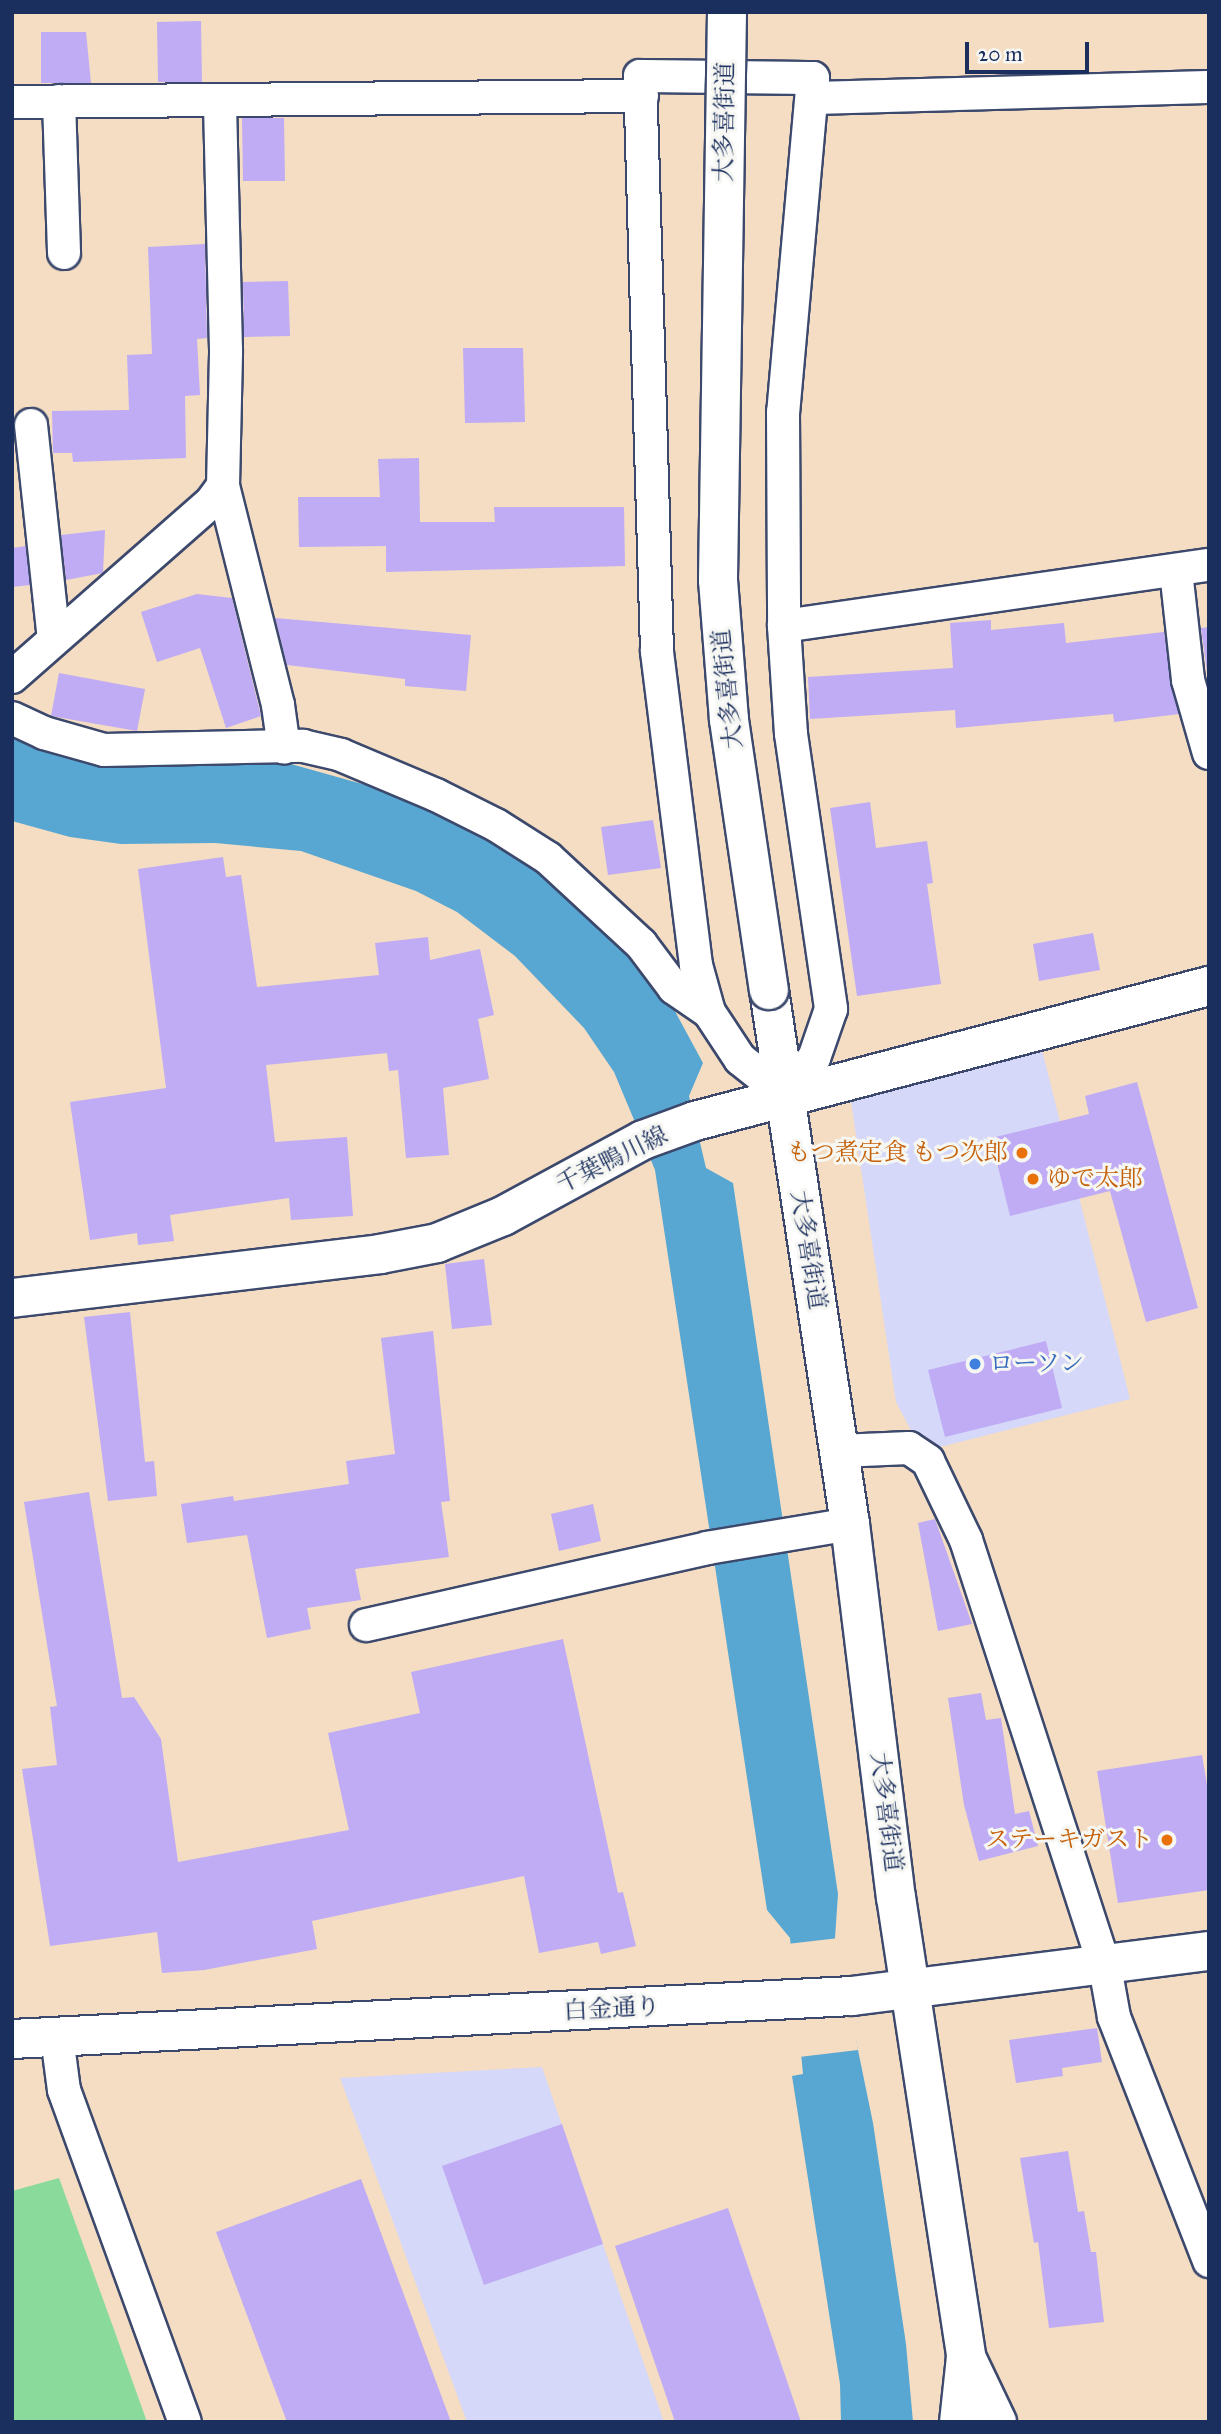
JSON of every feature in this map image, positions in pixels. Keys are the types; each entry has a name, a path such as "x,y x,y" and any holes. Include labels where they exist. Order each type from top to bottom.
{"main road":[{"name":"大多喜街道","path":"727,12 718,580 729,720 850,1524 896,1897 913,1991 966,2357 959,2422"},
{"name":"千葉鴨川線","path":"12,1298 380,1254 437,1242 503,1216 643,1140 695,1121 784,1094 1209,986"},
{"name":"白金通り","path":"12,2039 852,1996 1105,1967 1209,1951"},
{"name":"大多喜街道","path":"966,2357 998,2422"}],"street":[{"path":"640,76 813,78 813,99 783,412 784,626 791,734 831,1009 814,1058 784,1094 740,1059 709,1012 696,965 657,651 640,76"},
{"path":"813,99 1209,87"},
{"path":"12,102 642,96"},
{"path":"220,100 226,350 223,486 278,705 284,748"},
{"path":"59,101 64,253"},
{"path":"31,425 54,639"},
{"path":"12,677 202,510 223,486"},
{"path":"784,626 1209,565"},
{"path":"1176,571 1188,680 1209,753"},
{"path":"12,718 44,733 104,750 303,746 341,755 436,795 519,839 593,896 641,944 674,988 709,1012"},
{"path":"839,1451 909,1448 928,1461 966,1540 1079,1900 1105,1967 1114,2017 1209,2261"},
{"path":"366,1625 706,1548 850,1524"},
{"path":"57,2037 64,2090 185,2422"}],"shaded area":[{"path":"1042,1050 1130,1399 936,1448 915,1438 896,1402 851,1102"},
{"path":"542,2067 664,2422 467,2422 340,2078"}],"green space":[{"path":"59,2178 147,2422 12,2422 12,2191"}],"water":[{"path":"12,729 291,764 412,798 537,864 633,954 670,1002 703,1063 689,1096 706,1168 733,1183 838,1894 835,1938 873,2123 906,2344 913,2422 841,2422 840,2384 792,2076 803,2074 790,1938 767,1910 655,1170 614,1072 584,1028 515,956 457,912 416,891 301,851 215,843 121,844 70,837 12,821"}],"pier":[{"path":"839,1938 858,2050 799,2057 787,1944"}],"building":[{"path":"201,21 202,82 158,82 157,22"},
{"path":"41,32 86,32 91,83 41,83"},
{"path":"242,118 284,118 285,181 243,181"},
{"path":"205,244 207,338 197,339 200,395 185,396 186,458 73,462 72,453 53,453 52,411 129,410 127,355 152,354 148,247"},
{"path":"288,281 290,336 244,337 243,282"},
{"path":"463,348 523,348 525,422 465,423"},
{"path":"419,458 420,522 495,522 494,507 624,507 625,566 386,572 386,546 299,547 298,497 380,497 378,459"},
{"path":"105,530 103,573 66,580 61,535"},
{"path":"26,546 30,585 12,587 12,548"},
{"path":"197,594 232,598 261,716 226,728 200,648 157,662 141,612"},
{"path":"275,618 471,635 466,691 405,686 405,679 287,665"},
{"path":"991,620 991,630 1064,623 1066,643 1164,632 1179,714 1114,722 1113,714 956,728 955,710 810,719 808,677 953,668 950,623"},
{"path":"1209,627 1209,686 1201,628"},
{"path":"59,673 145,689 137,731 51,716"},
{"path":"870,802 876,848 927,841 933,883 927,884 941,984 857,996 830,808"},
{"path":"653,820 661,868 608,875 601,827"},
{"path":"223,857 226,877 241,875 257,987 379,975 375,943 428,937 430,960 480,949 494,1015 478,1019 489,1079 443,1088 449,1155 406,1158 398,1070 389,1071 387,1053 266,1065 275,1142 347,1137 353,1216 291,1220 289,1198 170,1215 174,1241 138,1245 137,1233 90,1240 70,1102 166,1088 138,869"},
{"path":"1093,933 1100,970 1039,981 1033,944"},
{"path":"1137,1082 1198,1308 1146,1322 1110,1191 1010,1216 991,1138 1089,1114 1085,1096"},
{"path":"484,1259 492,1325 452,1329 445,1264"},
{"path":"130,1312 145,1462 154,1461 157,1496 108,1501 84,1317"},
{"path":"433,1331 450,1501 441,1502 449,1557 355,1569 361,1600 307,1608 311,1629 267,1638 247,1535 187,1543 181,1504 233,1496 234,1501 349,1484 346,1461 395,1454 381,1338"},
{"path":"1046,1341 1062,1408 945,1437 928,1370"},
{"path":"89,1492 122,1698 134,1697 161,1739 178,1862 349,1830 328,1733 420,1713 411,1672 563,1639 618,1893 623,1892 636,1946 601,1954 598,1942 539,1953 524,1876 312,1921 317,1949 204,1970 162,1973 157,1932 50,1946 22,1769 57,1765 50,1707 57,1706 24,1502"},
{"path":"593,1504 601,1541 559,1551 551,1514"},
{"path":"935,1519 972,1624 938,1631 918,1523"},
{"path":"981,1693 986,1720 1001,1718 1015,1814 1029,1811 1038,1846 979,1861 964,1805 948,1698"},
{"path":"1202,1755 1209,1797 1209,1890 1118,1903 1097,1771"},
{"path":"1097,2028 1102,2062 1062,2068 1063,2076 1016,2083 1009,2040"},
{"path":"562,2124 603,2244 484,2285 442,2166"},
{"path":"1068,2151 1078,2212 1084,2211 1091,2252 1096,2252 1104,2322 1049,2328 1038,2242 1034,2243 1020,2158"},
{"path":"361,2179 451,2422 287,2422 216,2232"},
{"path":"728,2208 801,2422 675,2422 615,2246"}],"place":[{"name":"もつ煮定食 もつ次郎","path":"1022,1153"},
{"name":"ゆで太郎","path":"1033,1179"},
{"name":"ローソン","path":"975,1364"},
{"name":"ステーキガスト","path":"1167,1840"}]}
